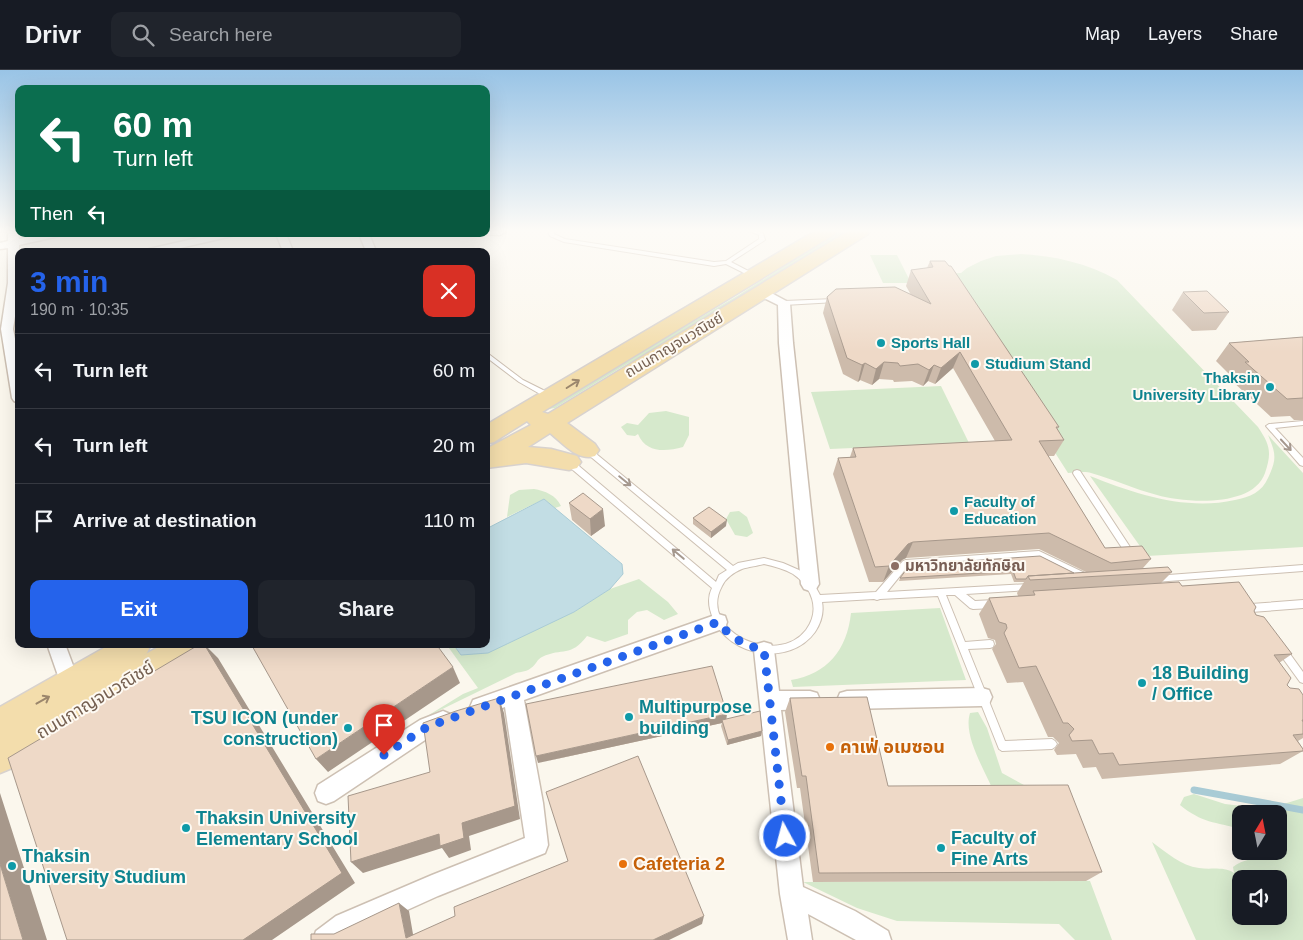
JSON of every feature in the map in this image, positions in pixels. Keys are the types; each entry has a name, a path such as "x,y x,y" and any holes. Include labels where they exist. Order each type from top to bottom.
{"main road":[{"name":"ถนนกาญจนวณิชย์","path":"490,459 542,415 760,271"},
{"name":"ถนนกาญจนวณิชย์","path":"542,415 612,383 797,271"},
{"path":"578,456 580,432 586,411 612,383"},
{"path":"495,430 520,420 542,415 578,456"},
{"path":"490,461 514,454 578,456"},
{"name":"ถนนกาญจนวณิชย์","path":"0,724 130,648"},
{"name":"ถนนกาญจนวณิชย์","path":"0,757 183,648"}],"street":[{"path":"0,287 15,283"},
{"path":"762,292 784,303 786,343 810,584"},
{"path":"15,294 9,328 15,369"},
{"path":"0,388 15,384"},
{"path":"326,793 427,727 718,622"},
{"path":"57,648 70,684"},
{"path":"764,650 792,894 800,940"},
{"path":"325,940 345,925 432,886 536,845 532,804 513,695"},
{"path":"770,701 982,696"},
{"path":"792,894 846,920 879,940"}],"lane":[{"path":"744,271 752,275"},
{"path":"784,303 838,301"},
{"path":"490,357 521,381 542,415"},
{"path":"1303,423 1269,426 1303,463"},
{"path":"578,456 732,569"},
{"path":"578,456 715,586"},
{"path":"1077,473 1136,563"},
{"path":"877,597 906,563 1039,554 1088,581 1077,584"},
{"path":"764,561 781,564 797,572 810,584 817,599 819,612 816,625 808,637 796,645 764,650 748,646 736,640 718,622 713,610 712,597 715,586 722,576 732,569 746,562 764,561"},
{"path":"1147,580 1214,580 1303,568"},
{"path":"817,599 877,597 1038,586"},
{"path":"958,592 973,605 1003,603"},
{"path":"941,593 1002,746 1052,744"},
{"path":"1250,609 1303,604"},
{"path":"1276,642 1303,679"},
{"path":"962,646 990,644"}],"green space":[{"path":"777,271 785,271 659,348 627,364 555,408 548,409 595,379"},
{"path":"877,271 905,271 911,283 883,283"},
{"path":"964,271 1098,271 1117,280 1258,427 1269,449 1269,459 1265,473 1258,484 1247,492 1233,497 1200,501 1169,498 1148,493 1089,472 1068,473 941,274 961,273"},
{"path":"941,386 969,443 830,449 811,392"},
{"path":"666,411 689,417 689,435 683,447 670,450 651,448 641,440 638,434 635,436 627,435 621,427 627,423 638,425 649,413"},
{"path":"1268,435 1303,473 1303,547 1147,556 1090,476 1125,489 1179,502 1217,503 1240,499 1259,490 1271,471 1274,456 1273,447"},
{"path":"534,489 550,494 561,506 555,508 544,499 507,517 510,495 519,490"},
{"path":"739,511 747,517 753,533 747,537 735,535 726,519 730,512"},
{"path":"639,579 668,602 678,614 664,620 647,610 637,612 628,620 628,634 605,642 587,636 571,650 542,657 528,670 516,673 424,718 463,694 478,688 449,648 456,648 461,655 479,648 490,648 490,644 574,612 610,589"},
{"path":"940,608 966,680 793,687 791,680 815,672 833,658 845,638 851,613"},
{"path":"978,712 987,728 1002,773 1024,785 1056,787 992,788 975,751 969,731 970,713"},
{"path":"1194,794 1234,805 1232,805 1232,827 1209,821 1195,815 1180,805 1184,797"},
{"path":"1303,798 1303,940 1196,940 1152,842 1174,858 1192,867 1221,869 1232,872 1232,925 1287,925 1287,870 1234,870 1233,867 1248,860 1288,860 1288,805 1281,805"},
{"path":"1090,881 1112,940 1075,940 1059,924 897,921 857,908 803,882"}],"water":[{"path":"544,499 622,564 623,574 610,589 574,612 488,653 461,655 456,648 490,648 490,527"}],"building":[{"path":"911,271 954,271 1059,427 1056,427 1064,440 1039,441 1105,548 1142,546 1151,559 1111,563 1049,533 913,542 908,544 889,566 875,567 838,458 856,457 853,448 1012,440 960,352 941,368 934,365 929,370 918,364 900,366 898,363 884,362 876,369 865,363 862,365 847,358 827,297 836,289 895,287 931,304"},
{"path":"1207,291 1229,312 1204,313 1183,292"},
{"path":"1303,337 1303,398 1287,399 1245,362 1249,362 1229,343"},
{"path":"583,493 603,509 590,519 569,503"},
{"path":"709,507 727,520 711,532 693,518"},
{"path":"1040,556 1074,573 1028,576 1026,579 1016,579 1013,571 900,578 910,565"},
{"path":"1168,567 1172,572 1030,580 1028,576"},
{"name":"18 Building / Office","path":"1179,582 1182,586 1239,582 1256,607 1254,611 1256,615 1264,617 1292,654 1274,655 1291,678 1287,685 1290,688 1299,689 1303,695 1303,734 1293,735 1303,751 1119,765 1113,753 1099,754 1092,740 1072,741 1069,735 1074,729 1068,723 1063,723 1036,666 1019,668 1004,633 1007,628 1006,624 999,622 989,598 1035,595 1033,591"},
{"name":"Thaksin University Elementary School","path":"193,648 206,648 342,873 243,940 67,940 8,758"},
{"name":"TSU ICON (under construction)","path":"253,648 439,648 453,667 316,759"},
{"name":"Multipurpose building","path":"712,666 727,714 536,756 526,704"},
{"name":"Faculty of Fine Arts","path":"867,697 888,786 1068,785 1102,872 819,873 806,776 802,776 790,698"},
{"path":"499,698 515,806 462,823 464,838 440,846 439,834 351,862 348,796 430,772 423,723"},
{"path":"760,711 762,731 728,740 722,720"},
{"path":"638,756 704,916 653,940 311,940 311,934 334,934 399,903 406,938 455,916 454,907 568,861 546,792"},
{"path":"0,864 23,940 0,940"}],"waterway":[{"path":"1194,790 1303,810"}],"place":[{"name":"Sports Hall","path":"881,343"},
{"name":"Studium Stand","path":"975,364"},
{"name":"Thaksin University Library","path":"1270,387"},
{"name":"Faculty of Education","path":"954,511"},
{"name":"มหาวิทยาลัยทักษิณ","path":"895,566"},
{"name":"18 Building / Office","path":"1142,683"},
{"name":"Multipurpose building","path":"629,717"},
{"name":"TSU ICON (under construction)","path":"348,728"},
{"name":"คาเฟ่ อเมซอน","path":"830,747"},
{"name":"Thaksin University Elementary School","path":"186,828"},
{"name":"Faculty of Fine Arts","path":"941,848"},
{"name":"Cafeteria 2","path":"623,864"},
{"name":"Thaksin University Studium","path":"12,866"}],"route":[{"path":"384,755 427,727 718,622 736,640 748,646 764,650 785,836"}]}
